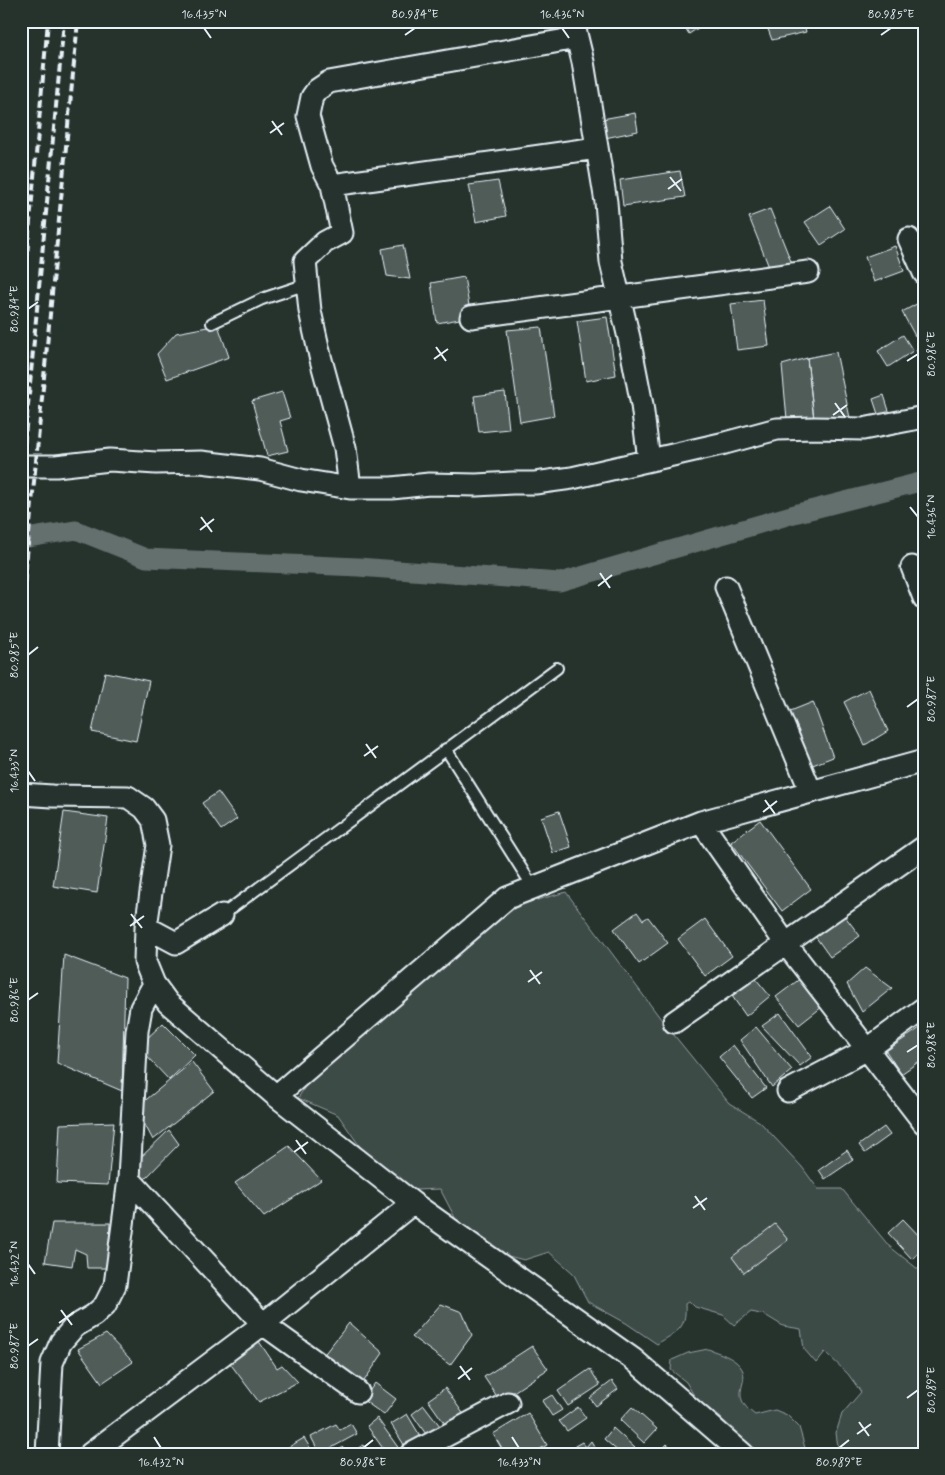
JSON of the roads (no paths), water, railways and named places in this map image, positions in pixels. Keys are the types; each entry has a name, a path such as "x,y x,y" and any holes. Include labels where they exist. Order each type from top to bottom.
{"street":[{"path":"350,488 346,448 318,347 310,311 307,284 305,262 325,242 342,233 332,185 322,166 308,116 312,97 317,90 329,82 575,30 583,62 606,202 611,262 640,396 650,460"},
{"path":"332,185 597,148"},
{"path":"909,239 924,273"},
{"path":"471,317 808,272"},
{"path":"21,466 56,466 110,460 156,463 201,462 260,469 301,480 350,488 392,488 429,484 535,483 572,478 725,443 777,429 863,429 924,417"},
{"path":"912,567 924,598"},
{"path":"726,587 811,792"},
{"path":"276,1096 507,898 701,822 924,761"},
{"path":"21,794 128,797 144,808 153,820 158,845 146,927 145,962 154,984 168,1003 276,1096 413,1203 632,1359 743,1454"},
{"path":"701,822 786,944 924,1123"},
{"path":"674,1022 924,847"},
{"path":"146,927 176,943 222,915"},
{"path":"47,1454 52,1363 61,1342 74,1327 94,1315 105,1305 115,1285 129,1179 137,1031 141,1008 154,984"},
{"path":"788,1091 868,1049 924,1008"},
{"path":"129,1179 263,1324 358,1392"},
{"path":"90,1454 263,1324 413,1203"},
{"path":"411,1454 508,1403"}],"lane":[{"path":"212,323 262,299 307,284"},
{"path":"222,915 557,668"},
{"path":"446,749 533,888"}],"waterway":[{"path":"21,539 76,530 146,558 358,567 560,582 798,513 924,481"}],"railway":[{"path":"21,322 48,21"},
{"path":"21,479 64,21"},
{"path":"21,618 78,21"}]}
